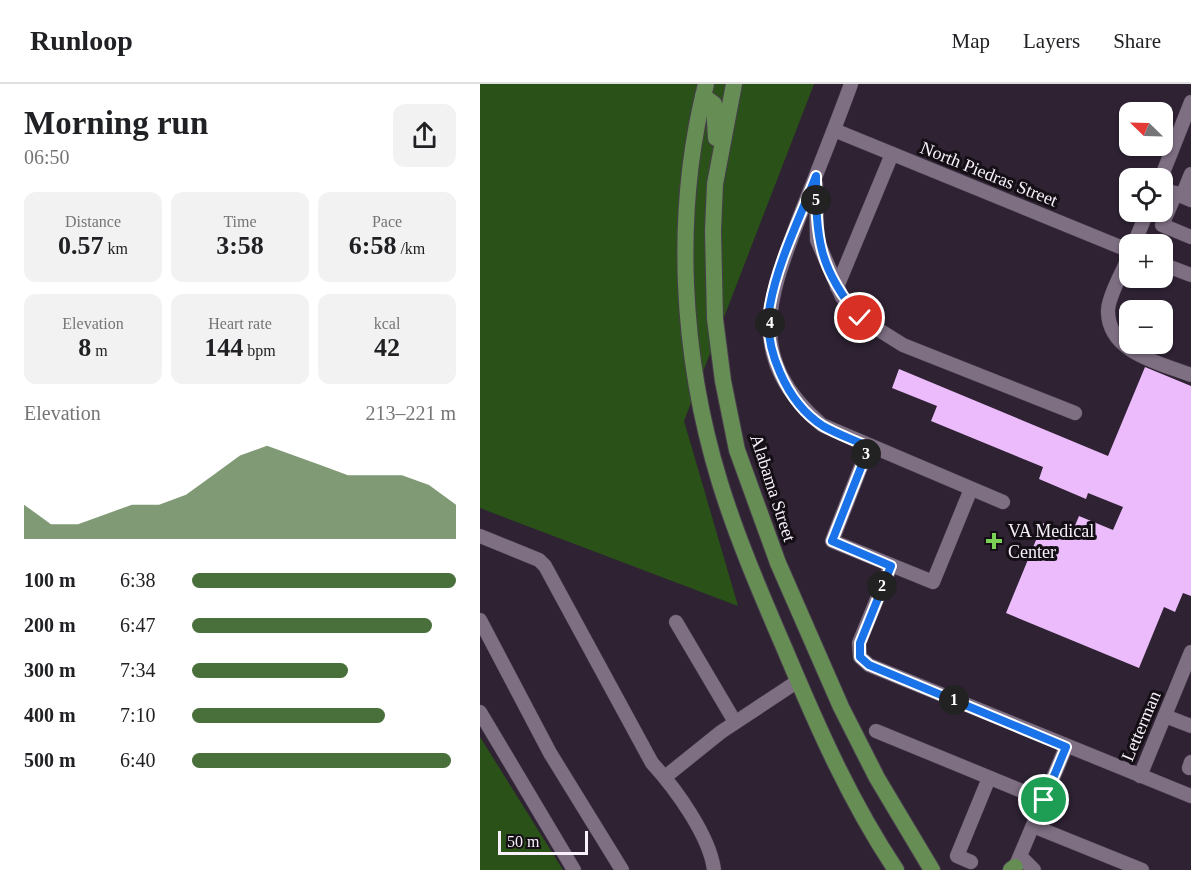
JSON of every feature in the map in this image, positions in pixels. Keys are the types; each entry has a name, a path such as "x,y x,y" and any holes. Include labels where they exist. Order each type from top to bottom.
{"main road":[{"name":"Alabama Street","path":"734,84 715,184 713,231 715,319 723,381 737,450 778,563 841,706 877,778 932,870"},
{"path":"705,90 714,104 715,134 721,146"},
{"path":"705,90 690,176 686,237 689,330 697,385 712,452 738,535 798,681 851,798 896,870"}],"street":[{"path":"851,84 782,263 769,307 770,337 778,367 787,387 802,408 822,425 869,447 1003,502"},
{"path":"1165,168 1190,110"},
{"name":"North Piedras Street","path":"834,130 1119,248"},
{"path":"837,287 892,154"},
{"path":"1191,174 1162,225 1191,237"},
{"path":"816,176 817,240 837,287 860,318 880,333 903,345 1075,413"},
{"path":"1173,268 1191,275"},
{"path":"1119,281 1107,311 1116,339 1138,354 1191,375"},
{"path":"869,447 832,541 891,566 933,582 970,489"},
{"path":"480,536 539,560 545,566 652,763 664,777 706,843 714,870"},
{"name":"Letterman","path":"891,566 860,643 860,657 869,665 1140,776 1191,652"},
{"path":"480,620 550,753 622,870"},
{"path":"676,622 735,722"},
{"path":"664,777 735,722 798,681"},
{"path":"480,712 574,870"},
{"path":"1165,716 1191,726"},
{"path":"876,730 1044,800"},
{"path":"1034,870 1015,866 1066,747"},
{"path":"1140,776 1191,796"},
{"path":"971,862 957,856 989,778"},
{"path":"1033,826 1142,870"}],"green space":[{"path":"480,84 814,84 684,421 738,606 480,508"},
{"path":"480,737 563,870 480,870"}],"building":[{"path":"1145,367 1191,386 1191,596 1183,593 1175,612 1164,607 1139,668 1006,613 1043,523 1071,535 1079,516 1113,530 1123,507 1088,493 1086,499 1039,479 1043,467 931,421 937,406 892,388 899,369 1108,456"}],"place":[{"name":"VA Medical Center","path":"994,541"}],"route":[{"path":"860,318 842,297 817,240 816,176 782,263 769,307 770,337 778,367 787,387 802,408 822,425 869,447 832,541 891,566 860,643 860,657 869,665 1066,747 1044,800"}]}
